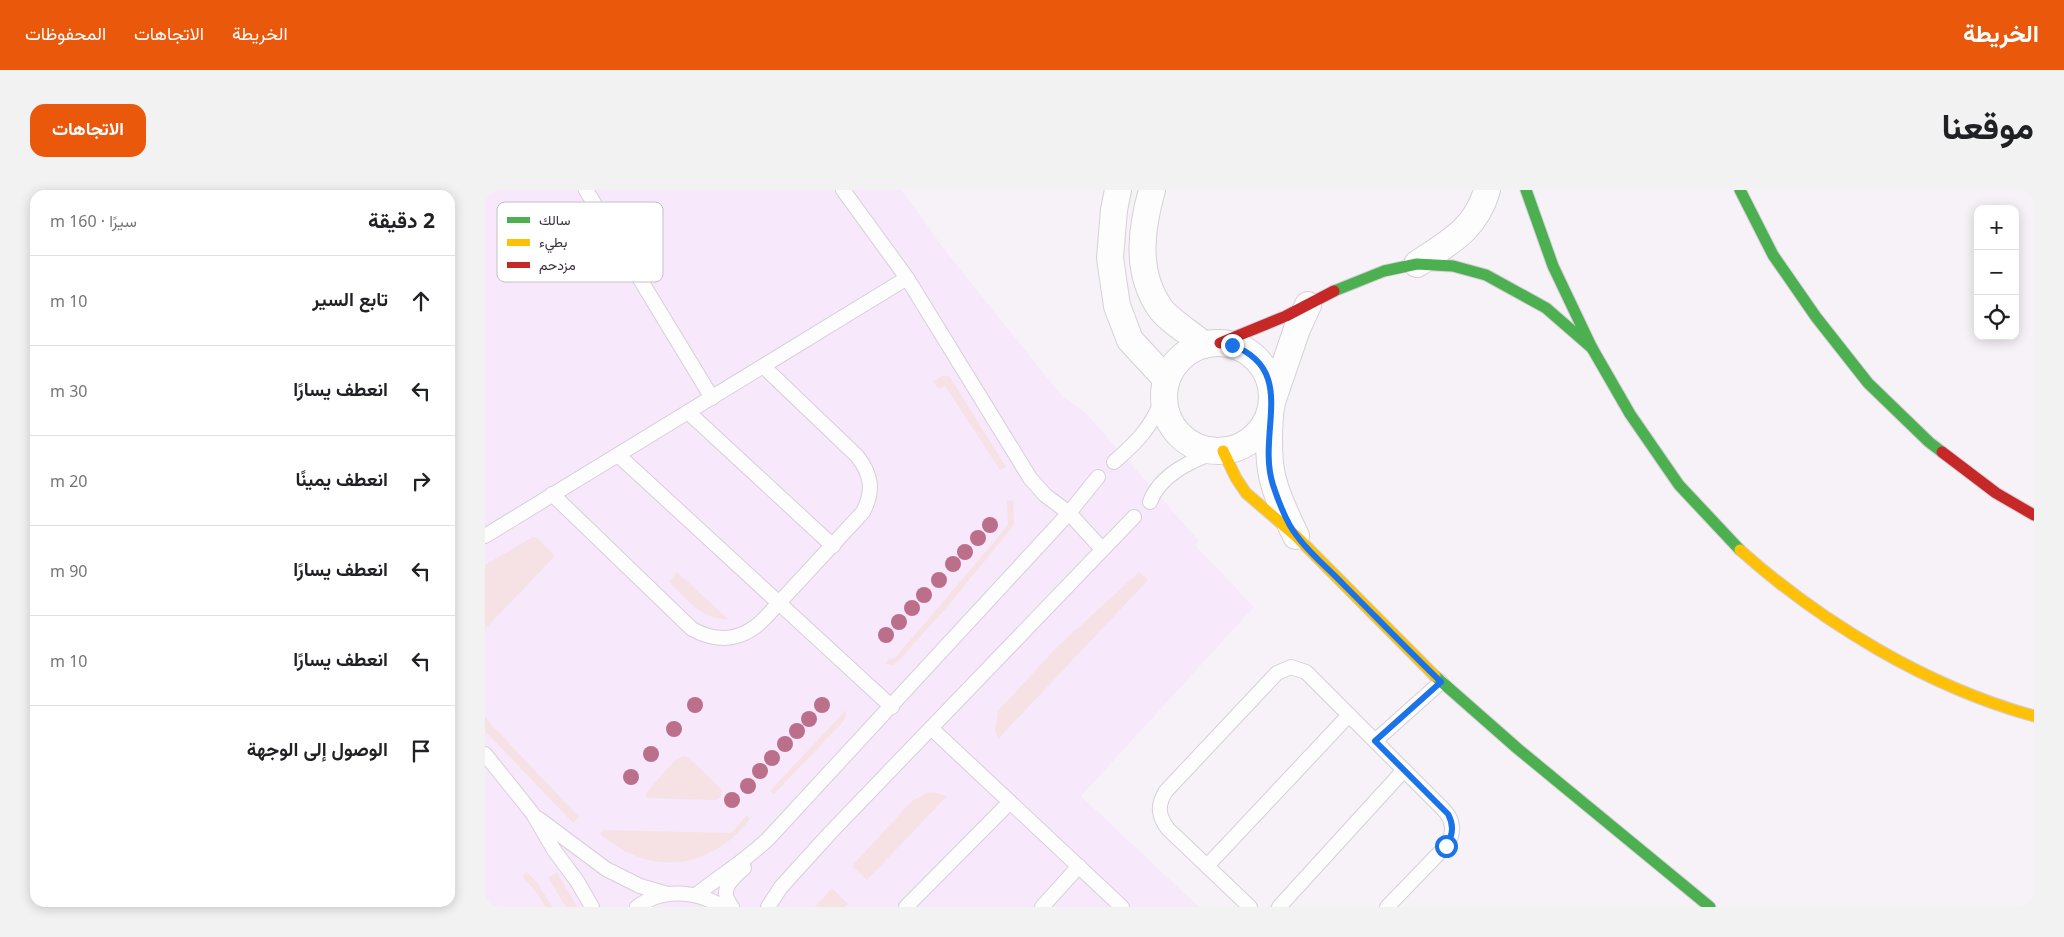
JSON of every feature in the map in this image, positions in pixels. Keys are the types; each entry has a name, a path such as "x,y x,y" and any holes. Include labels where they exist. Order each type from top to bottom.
{"main road":[{"path":"1526,190 1553,266 1591,348 1630,414 1679,485 1741,551 1819,613 1907,665 1998,706 2034,716"},
{"path":"1740,190 1773,255 1816,317 1868,384 1929,442 1996,493 2034,515"},
{"path":"1212,344 1308,305 1346,285 1384,271 1417,264 1453,266 1486,275 1546,308 1591,348"},
{"path":"1220,452 1246,493 1296,536 1441,682 1519,749 1711,907"}],"street":[{"path":"1118,190 1114,210 1110,258 1117,306 1130,340 1165,389"},
{"path":"1152,190 1144,218 1141,257 1147,282 1160,309 1212,344"},
{"path":"1417,264 1450,242 1472,223 1483,205 1487,190"},
{"path":"1296,536 1273,484 1268,449 1271,407 1272,386 1268,375 1254,356 1244,349 1212,344 1191,350 1172,367 1165,389 1168,418 1179,436 1190,444 1203,450 1220,452 1238,448 1252,440 1263,429 1271,407 1294,337 1308,305"}],"lane":[{"path":"586,190 593,202"},
{"path":"843,190 907,278 1030,478 1045,495 1069,513 1101,549"},
{"path":"485,536 907,278"},
{"path":"641,282 711,398"},
{"path":"552,494 692,629 702,635 726,639 748,633 757,626 833,546 866,507 871,489 870,477 865,466 857,456 764,367"},
{"path":"1114,462 1136,443 1147,430 1165,389"},
{"path":"688,412 833,546"},
{"path":"1150,502 1154,490 1165,480 1189,463 1220,452"},
{"path":"618,455 777,603 892,706"},
{"path":"732,907 725,893 728,884 744,868 750,856 892,706 1069,513 1098,477"},
{"path":"768,907 781,887 1101,549 1134,517"},
{"path":"1250,907 1163,822 1159,806 1161,798 1166,791 1277,672 1291,667 1306,672 1448,814 1451,820 1452,834 1446,846 1387,907"},
{"path":"1375,741 1441,682"},
{"path":"1207,866 1349,715"},
{"path":"931,728 1122,907"},
{"path":"485,754 533,814 554,850 577,881 592,907"},
{"path":"1279,907 1404,770"},
{"path":"906,907 1010,802"},
{"path":"533,814 605,869 640,886 668,894"},
{"path":"696,894 740,861 750,856"},
{"path":"1042,907 1079,866"},
{"path":"637,907 654,898 682,893 696,894 712,900 723,907"}],"shaded area":[{"path":"485,190 902,190 947,253 1062,396 1086,413 1199,541 1195,545 1254,607 1081,796 1199,907 485,907"},
{"path":"942,376 949,376 1006,467 1000,470 945,386 939,389 933,382"},
{"path":"1013,500 1014,525 946,608 900,659 893,665 886,664 889,659 895,658 1000,535 1008,524 1007,501"},
{"path":"533,537 537,538 555,556 485,629 485,565"},
{"path":"677,572 728,619 710,616 695,607 669,582"},
{"path":"1139,572 1148,580 998,739 995,730 998,711 1055,649"},
{"path":"846,710 846,717 842,723 774,794 770,791"},
{"path":"485,716 579,817 573,823 485,731"},
{"path":"683,756 688,757 722,790 721,797 715,800 646,798 646,793 675,760"},
{"path":"934,792 947,796 867,880 852,866 912,801 927,793"},
{"path":"747,815 750,819 723,845 692,860 660,862 644,859 614,845 600,834 604,830 731,833"},
{"path":"527,872 538,884 552,907 546,907 522,876"},
{"path":"557,872 577,907 566,907 548,878"},
{"path":"832,888 848,904 844,907 815,907"}],"traffic: fast":[{"path":"1526,190 1553,266 1592,348 1630,414 1679,485 1740,550"},
{"path":"1740,190 1773,255 1816,317 1868,383 1929,442 1942,452"},
{"path":"1334,291 1384,271 1417,264 1453,266 1486,275 1546,308 1592,348"},
{"path":"1435,676 1518,749 1710,907"}],"traffic: slow":[{"path":"1223,451 1236,478 1246,493 1296,536 1435,676"},
{"path":"1740,550 1806,603 1878,650 1955,688 1994,704 2034,716"}],"traffic: jam":[{"path":"1220,343 1286,316 1334,291"},
{"path":"1942,452 1996,493 2034,515"}],"route":[{"path":"1232,345 1244,349 1254,356 1268,375 1272,386 1273,399 1268,449 1270,470 1280,503 1296,536 1441,682 1375,741 1448,814 1451,820 1452,834 1446,846"}]}
